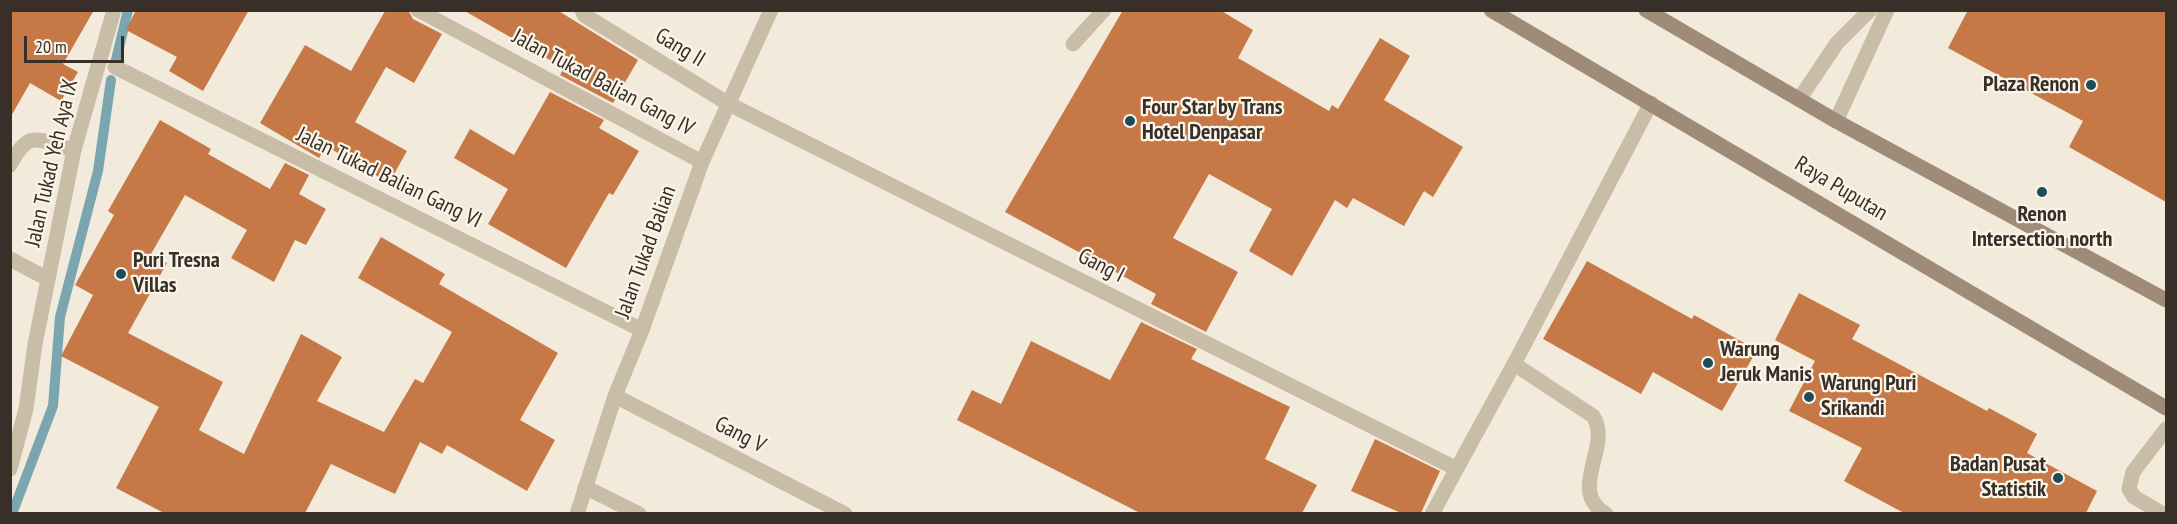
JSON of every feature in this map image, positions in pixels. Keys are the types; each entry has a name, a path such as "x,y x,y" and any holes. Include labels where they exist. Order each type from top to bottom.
{"main road":[{"name":"Raya Puputan","path":"1491,10 2166,408"},
{"path":"1646,10 1836,120 2166,300"}],"street":[{"name":"Jalan Tukad Yeh Aya IX","path":"10,469 26,409 35,344 74,150 114,10"},
{"name":"Jalan Tukad Balian Gang IV","path":"418,10 702,162"},
{"name":"Gang II","path":"582,10 584,15 727,103"},
{"name":"Jalan Tukad Balian","path":"577,513 615,396 642,330 702,162 771,10"},
{"path":"1073,44 1104,10"},
{"path":"1800,98 1837,43 1870,10"},
{"path":"1836,120 1887,10"},
{"name":"Jalan Tukad Balian Gang VI","path":"115,67 642,330"},
{"name":"Gang I","path":"727,103 1455,468"},
{"path":"1432,513 1651,103"},
{"path":"10,165 24,142 32,139 74,150"},
{"path":"10,259 48,279"},
{"path":"1514,363 1593,416 1598,423 1600,433 1588,486 1589,497 1598,508 1606,513"},
{"name":"Gang V","path":"615,396 845,513"},
{"path":"2163,513 2134,497 2129,489 2133,472 2166,429"},
{"path":"585,487 639,513"}],"building":[{"path":"10,10 94,10 63,64 78,72 61,101 30,83 10,118"},
{"path":"136,10 249,10 203,91 169,71 177,57 126,30"},
{"path":"408,10 413,19 442,34 414,83 386,67 355,122 407,151 389,183 326,146 319,158 260,123 305,45 351,71 385,11"},
{"path":"463,10 557,10 638,60 613,103 560,75 564,68"},
{"path":"1123,10 1220,10 1253,30 1238,58 1329,111 1332,105 1338,109 1380,38 1410,56 1384,100 1463,147 1433,197 1424,191 1404,226 1353,198 1347,208 1335,200 1292,276 1249,251 1272,209 1209,174 1173,238 1238,272 1206,332 1151,304 1156,294 1005,212"},
{"name":"Plaza Renon","path":"1968,10 2166,10 2166,202 2069,147 2083,121 1948,48"},
{"path":"550,92 604,120 599,128 639,151 613,195 609,193 566,268 488,224 508,189 454,158 470,129 514,155"},
{"path":"160,120 211,149 208,154 270,189 285,163 309,175 299,194 326,209 306,245 295,240 274,282 231,258 247,230 185,195 151,254 167,263 128,333 223,382 199,430 244,454 301,334 342,357 317,401 384,432 415,379 423,383 452,332 358,278 381,237 445,274 439,284 558,353 520,420 555,440 527,491 447,445 442,454 420,442 395,494 331,464 305,513 164,513 116,488 159,407 61,356 93,295 75,285 114,215 108,211"},
{"path":"1587,261 1692,319 1694,315 1757,350 1722,411 1653,372 1641,394 1543,339"},
{"path":"1799,293 1860,325 1852,339 1987,411 1989,408 2037,434 2027,453 2097,491 2086,513 1904,513 1844,481 1862,448 1789,411 1815,361 1775,340"},
{"path":"1141,322 1197,349 1191,359 1290,407 1265,459 1317,485 1302,513 1140,513 957,420 972,390 1001,404 1031,341 1110,380"},
{"path":"1375,439 1440,471 1421,513 1401,513 1351,491"}],"waterway":[{"path":"116,60 128,10"},
{"path":"12,514 53,406 60,317 98,171 111,80"}],"place":[{"name":"Plaza Renon","path":"2091,85"},
{"name":"Four Star by Trans Hotel Denpasar","path":"1130,121"},
{"name":"Renon Intersection north","path":"2042,192"},
{"name":"Puri Tresna Villas","path":"121,274"},
{"name":"Warung Jeruk Manis","path":"1708,363"},
{"name":"Warung Puri Srikandi","path":"1809,397"},
{"name":"Badan Pusat Statistik","path":"2058,478"}]}
